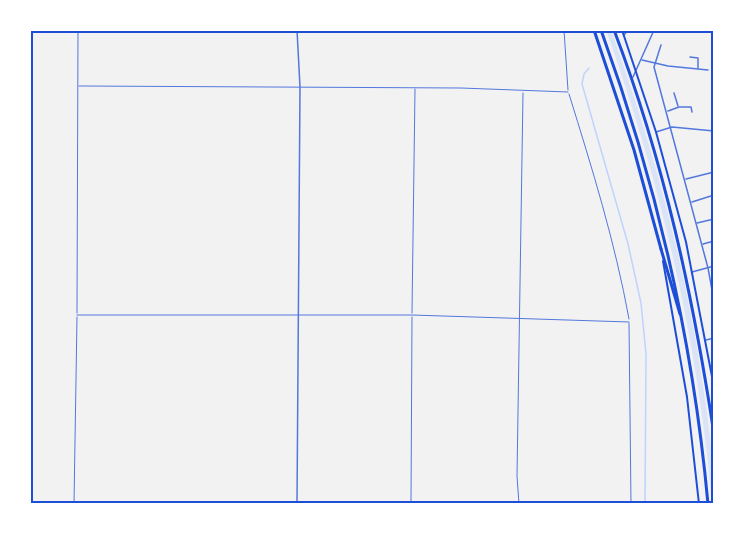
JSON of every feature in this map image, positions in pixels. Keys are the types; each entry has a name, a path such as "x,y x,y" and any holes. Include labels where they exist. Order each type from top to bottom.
{"highway":[{"path":"594,30 634,150 689,353"},
{"path":"601,30 649,175 674,277 689,353 702,440 708,504"},
{"path":"614,30 661,172 702,351 714,434"}],"main road":[{"path":"622,30 656,132 692,272 714,387"},
{"path":"661,249 687,397 699,504"}],"street":[{"path":"297,30 300,87 297,504"},
{"path":"624,36 628,30"},
{"path":"633,77 654,30"},
{"path":"661,45 655,70 702,244 714,302"},
{"path":"690,57 698,58 698,69"},
{"path":"642,60 655,64 708,70"},
{"path":"674,93 679,107"},
{"path":"619,102 622,97"},
{"path":"667,111 690,106 692,112"},
{"path":"656,132 672,127 714,131"},
{"path":"685,179 714,172"},
{"path":"691,202 714,195"},
{"path":"696,223 714,219"},
{"path":"702,244 714,241"},
{"path":"692,272 714,266"},
{"path":"705,340 714,338"}],"lane":[{"path":"74,504 78,30"},
{"path":"564,30 568,92 601,198 622,281 629,322 631,504"},
{"path":"79,86 498,89 523,92 568,92"},
{"path":"411,504 415,89"},
{"path":"519,504 517,476 523,92"},
{"path":"77,315 412,315 629,322"}],"shaded area":[{"path":"606,30 611,30 639,114 675,242 694,329 704,389 712,455 714,504 712,504 706,443 687,323 674,264 644,146"}],"waterway":[{"path":"589,68 584,74 582,84 628,244 641,303 646,354 645,504"}]}
